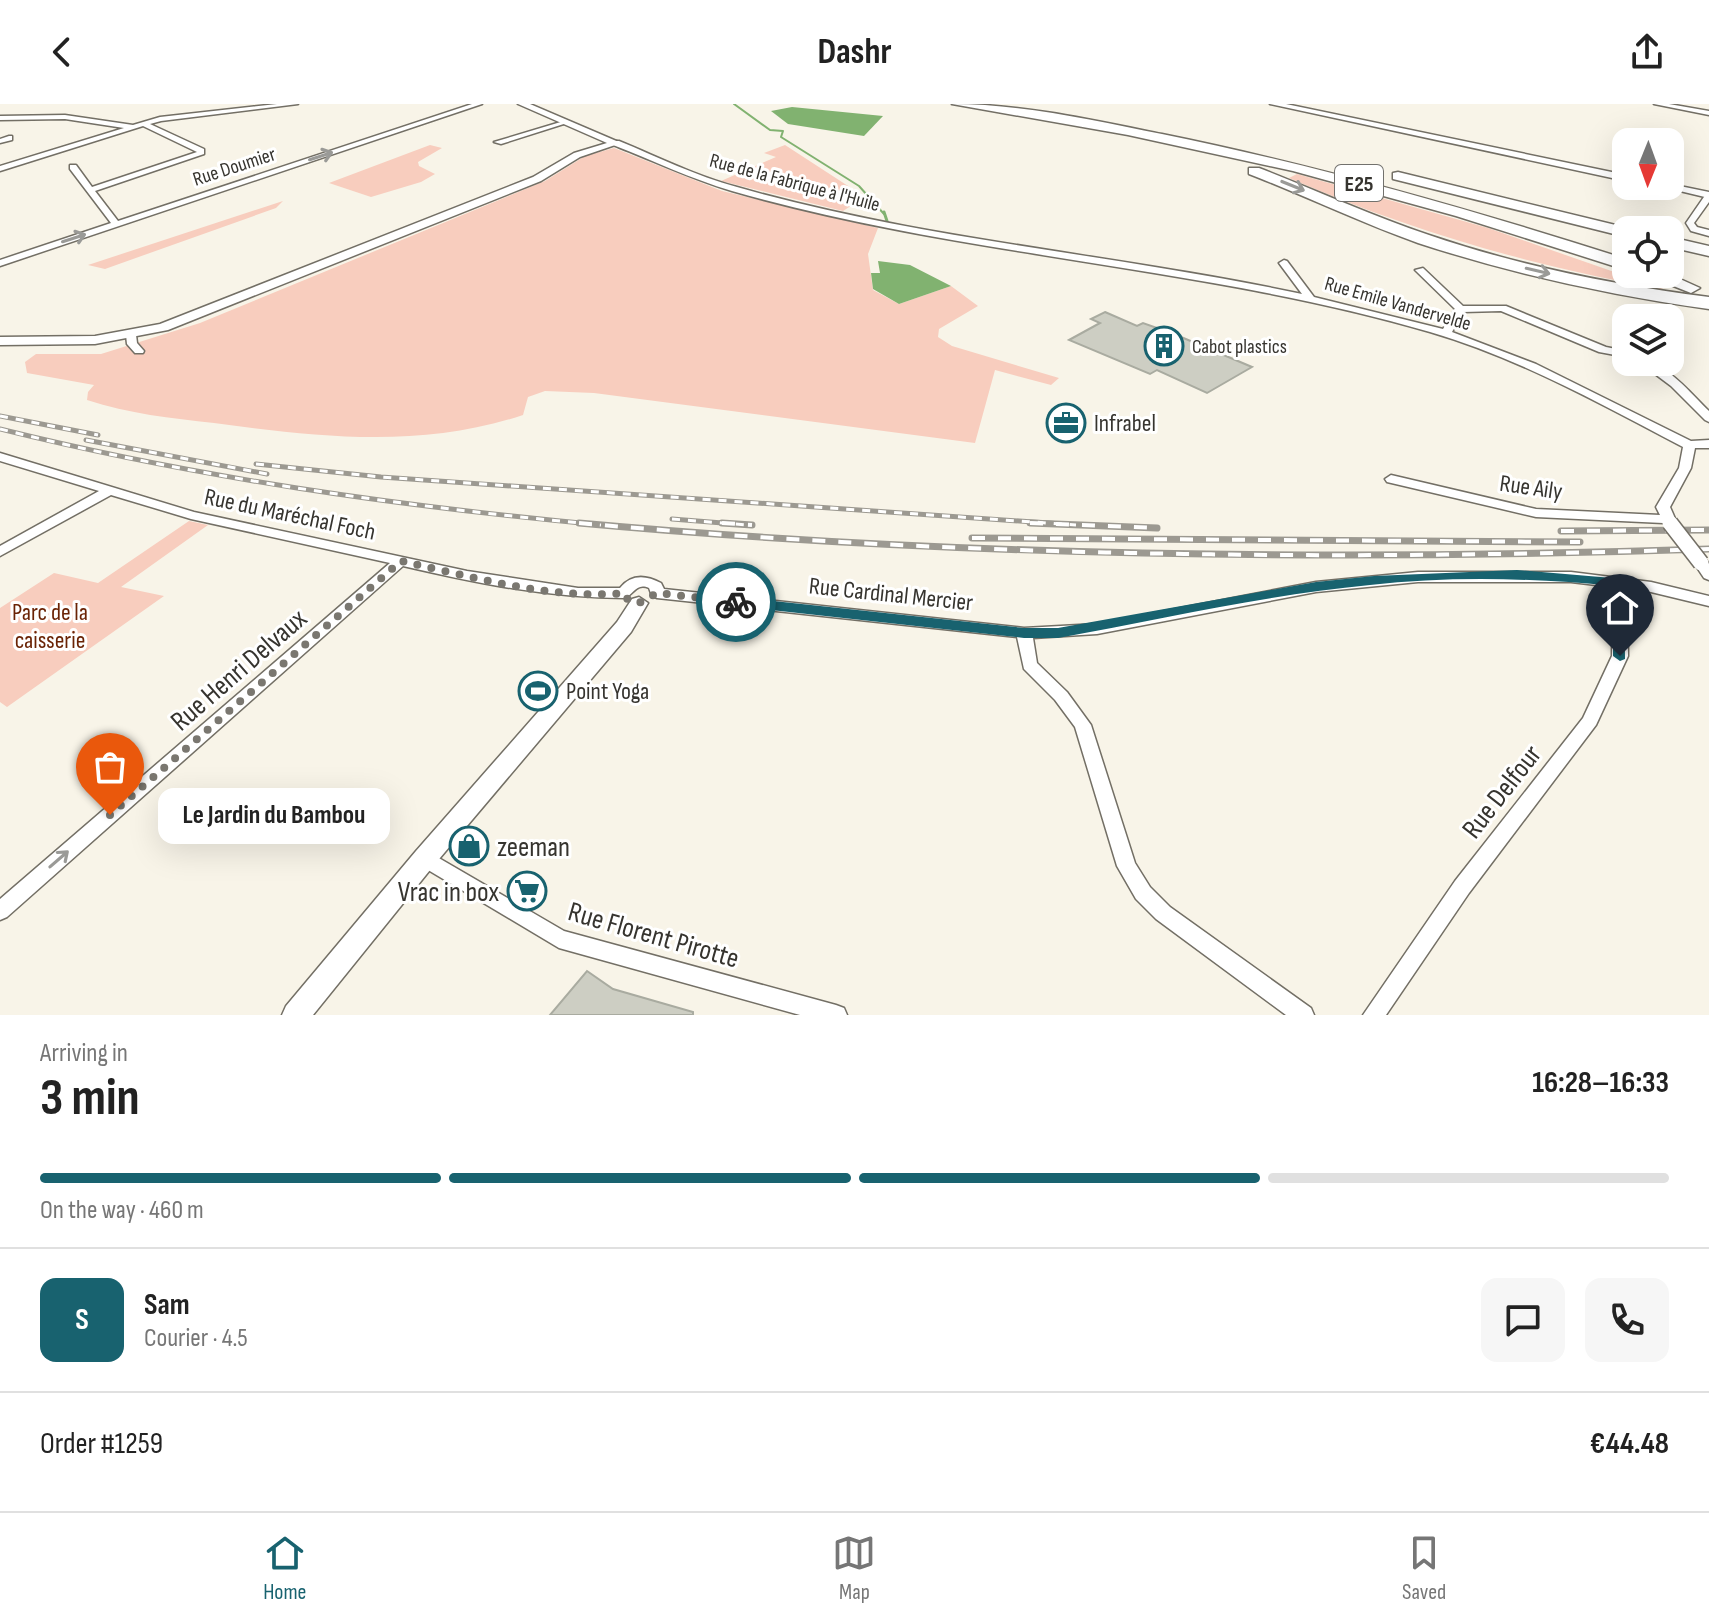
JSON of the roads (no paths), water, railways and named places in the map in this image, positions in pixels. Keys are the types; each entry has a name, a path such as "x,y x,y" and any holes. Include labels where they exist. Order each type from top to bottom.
{"highway":[{"name":"E25","path":"958,104 1085,123 1327,174 1471,214 1612,260"},
{"name":"E25","path":"1019,104 1222,140 1461,199 1612,247"},
{"path":"1085,123 1242,166 1400,230 1492,260 1611,287 1709,303"},
{"path":"1222,140 1316,156"},
{"path":"1386,173 1612,229"},
{"path":"1684,245 1709,251"},
{"path":"1684,270 1709,279"},
{"path":"1684,286 1709,295"}],"street":[{"path":"0,169 57,154 144,123 227,110 295,104"},
{"name":"Rue Doumier","path":"0,263 479,104"},
{"name":"Rue de la Fabrique à l'Huile","path":"522,104 733,188 862,219 976,238"},
{"path":"1274,104 1612,175"},
{"path":"1657,104 1709,113"},
{"path":"0,118 65,117 133,127"},
{"path":"498,142 566,122"},
{"path":"91,190 200,154 201,151 144,123"},
{"path":"0,341 81,341 131,335 178,323 537,179 584,152 616,143"},
{"path":"73,167 116,224"},
{"path":"1684,190 1709,196 1690,223 1694,229 1709,233"},
{"name":"Rue Emile Vandervelde","path":"976,238 1148,266 1311,299 1446,333 1550,375 1689,445"},
{"path":"1284,263 1311,299"},
{"path":"1420,270 1460,309 1502,308 1612,352"},
{"path":"1446,333 1460,309"},
{"path":"131,335 132,344 139,351"},
{"path":"1664,376 1709,418"},
{"path":"1705,569 1669,521 1663,507 1685,468 1689,445 1709,444"},
{"name":"Rue du Maréchal Foch","path":"0,457 191,515 401,561 534,587 640,596"},
{"name":"Rue Aily","path":"1391,479 1536,513 1669,521"},
{"path":"0,552 107,492"},
{"name":"Rue Henri Delvaux","path":"0,911 401,561"},
{"name":"Rue Cardinal Mercier","path":"640,596 1024,633 1097,629 1238,600 1374,580 1517,575 1620,582 1709,601"},
{"name":"Rue Delfour","path":"1374,1015 1462,887 1590,721 1620,656 1620,582"},
{"path":"296,1015 425,858 624,627 640,596"},
{"path":"1024,633 1030,665 1061,696 1083,725 1126,866 1143,893 1163,913 1303,1015"},
{"name":"Rue Florent Pirotte","path":"425,858 559,939 836,1015"}],"waterway":[{"path":"734,104 770,130 783,131 781,137 859,186 884,214"},
{"path":"884,212 887,221"}],"railway":[{"path":"0,416 98,435"},
{"path":"0,429 224,476 449,509 591,524"},
{"path":"86,440 267,474"},
{"path":"256,464 381,477 1070,525"},
{"path":"672,519 726,523"},
{"path":"579,523 591,524"},
{"path":"722,523 726,523"},
{"path":"726,523 752,525"},
{"path":"726,523 748,525"},
{"path":"1030,523 1070,525"},
{"path":"591,524 861,543 1144,553 1426,555 1709,549"},
{"path":"591,524 601,525"},
{"path":"1070,525 1157,528"},
{"path":"1070,525 1076,525"},
{"path":"1561,531 1709,530"},
{"path":"972,538 1580,542"}],"place":[{"name":"Cabot plastics","path":"1164,346"},
{"name":"Infrabel","path":"1066,423"},
{"name":"Point Yoga","path":"538,691"},
{"name":"Le Jardin du Bambou","path":"110,815"},
{"name":"zeeman","path":"469,846"},
{"name":"Vrac in box","path":"527,891"}],"park label":[{"name":"Parc de la caisserie","path":"50,626"}]}
